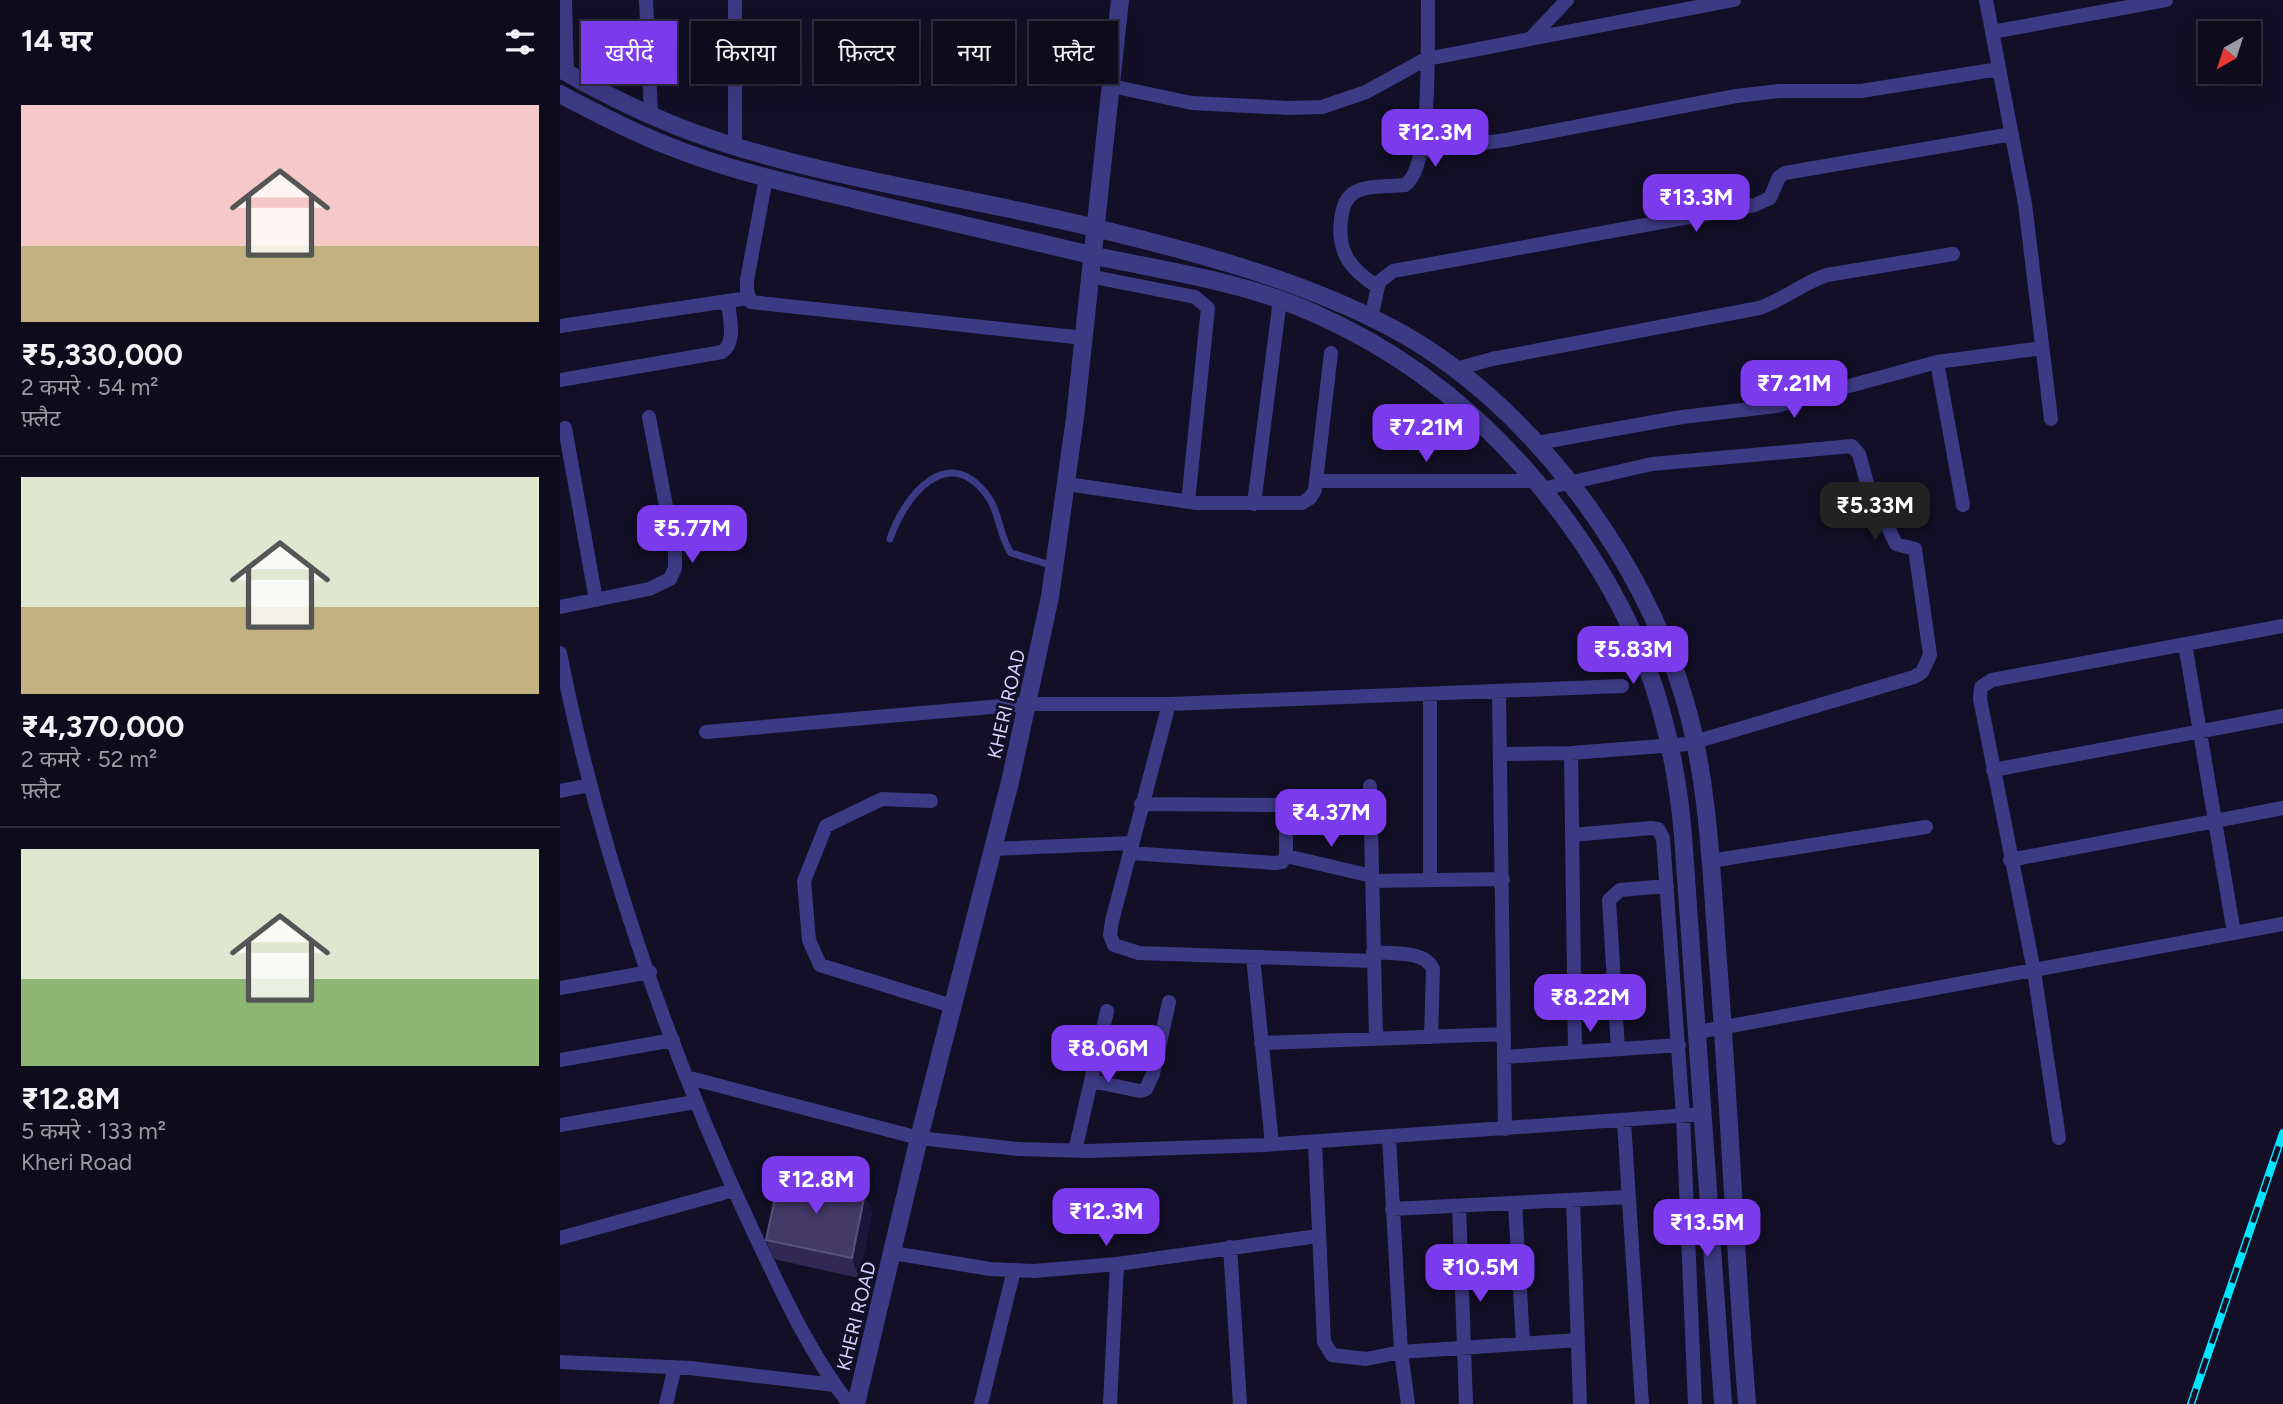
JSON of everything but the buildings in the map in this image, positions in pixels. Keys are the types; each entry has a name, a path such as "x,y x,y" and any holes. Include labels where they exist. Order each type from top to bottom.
{"street":[{"path":"565,0 564,71 651,115 735,147 1093,241 1196,276 1280,299 1345,328 1410,365 1472,415 1551,485 1628,569 1675,669 1683,745 1683,835 1711,1031 1747,1404"},
{"path":"646,0 651,115"},
{"path":"735,0 735,147"},
{"name":"KHERI ROAD","path":"856,1404 919,1138 993,849 1025,704 1040,652 1067,484 1120,0"},
{"path":"1378,287 1356,273 1341,248 1344,204 1351,194 1363,189 1405,185 1412,181 1422,151 1428,0"},
{"path":"1532,37 1567,0"},
{"path":"1111,86 1192,103 1322,107 1366,92 1426,59 1734,0"},
{"path":"1986,0 2025,204 2051,419"},
{"path":"1992,32 2166,0"},
{"path":"1422,151 1506,140 1760,92 1861,91 1999,69"},
{"path":"560,94 665,145 765,178 1280,280 1371,318 1428,349 1510,415 1537,443 1551,485 1623,607 1683,745 1710,861 1711,1031 1704,1114 1723,1404"},
{"path":"1371,318 1382,277 1393,271 1755,205 1770,198 1779,177 1785,173 2012,134"},
{"path":"748,298 747,280 765,178"},
{"path":"1456,369 1492,359 1759,308 1786,297 1810,280 1827,275 1953,254"},
{"path":"1089,276 1180,293 1195,298 1208,308 1188,502"},
{"path":"560,326 748,298 758,305 1084,338"},
{"path":"1254,504 1280,299"},
{"path":"560,380 722,352 731,340 728,301"},
{"path":"1537,443 1682,417 1776,406 1937,362 2042,348"},
{"path":"1067,484 1188,502 1302,503 1310,498 1316,481 1331,353"},
{"path":"1937,362 1963,505"},
{"path":"560,607 661,586 670,579 675,568 670,520 649,417"},
{"path":"565,428 596,600"},
{"path":"1316,481 1551,485 1676,461 1852,446 1859,454 1867,483 1896,544 1915,549 1930,655 1922,672 1683,745 1571,753 1500,754"},
{"path":"2059,1138 2034,971 1993,770 1980,699 1981,687 1986,683 2283,626"},
{"path":"2185,644 2234,933"},
{"path":"560,653 565,704 650,972 695,1102 794,1317 849,1404"},
{"path":"706,732 1025,704 1169,704 1622,686"},
{"path":"1499,692 1505,1129"},
{"path":"1430,694 1430,880"},
{"path":"1169,704 1112,921 1110,935 1114,945 1139,953 1253,957 1421,957 1430,962 1433,969 1431,1037"},
{"path":"1993,770 2283,716"},
{"path":"1571,753 1575,1052"},
{"path":"560,791 590,785"},
{"path":"1370,786 1376,1039"},
{"path":"931,801 883,799 826,826 804,881 809,940 820,965 952,1006"},
{"path":"993,849 1130,848 1275,863 1282,862 1286,856 1286,815 1279,804 1141,804"},
{"path":"2010,860 2283,808"},
{"path":"1710,861 1926,827"},
{"path":"1572,835 1658,829 1662,838 1683,1116 1695,1404"},
{"path":"1286,856 1372,878 1503,879"},
{"path":"1618,1049 1608,900 1620,890 1667,886"},
{"path":"1711,1031 2283,924"},
{"path":"1253,957 1272,1144"},
{"path":"560,988 650,972"},
{"path":"1091,1081 1132,1090 1146,1089 1153,1074 1169,1002"},
{"path":"1075,1151 1107,1010"},
{"path":"1261,1043 1504,1034"},
{"path":"560,1060 673,1040"},
{"path":"1504,1057 1678,1045"},
{"path":"686,1077 919,1138 1018,1149 1075,1151 1315,1142 1704,1114"},
{"path":"560,1125 695,1102"},
{"path":"1624,1121 1642,1404"},
{"path":"1389,1137 1401,1352 1408,1404"},
{"path":"1315,1142 1326,1350 1332,1355 1351,1359 1401,1352 1578,1340"},
{"path":"560,1238 734,1190"},
{"path":"1392,1209 1628,1197"},
{"path":"1573,1200 1580,1404"},
{"path":"1515,1203 1523,1343"},
{"path":"1459,1206 1466,1404"},
{"path":"893,1253 1014,1270 1117,1264 1318,1236"},
{"path":"1230,1247 1240,1404"},
{"path":"1110,1404 1117,1264"},
{"path":"981,1404 1014,1270"},
{"path":"560,1362 674,1367 835,1385"},
{"path":"666,1404 674,1367"}],"lane":[{"path":"890,539 899,514 919,488 937,475 954,474 972,482 987,496 1011,553 1055,566"}],"railway":[{"path":"2191,1404 2283,1133"}]}
